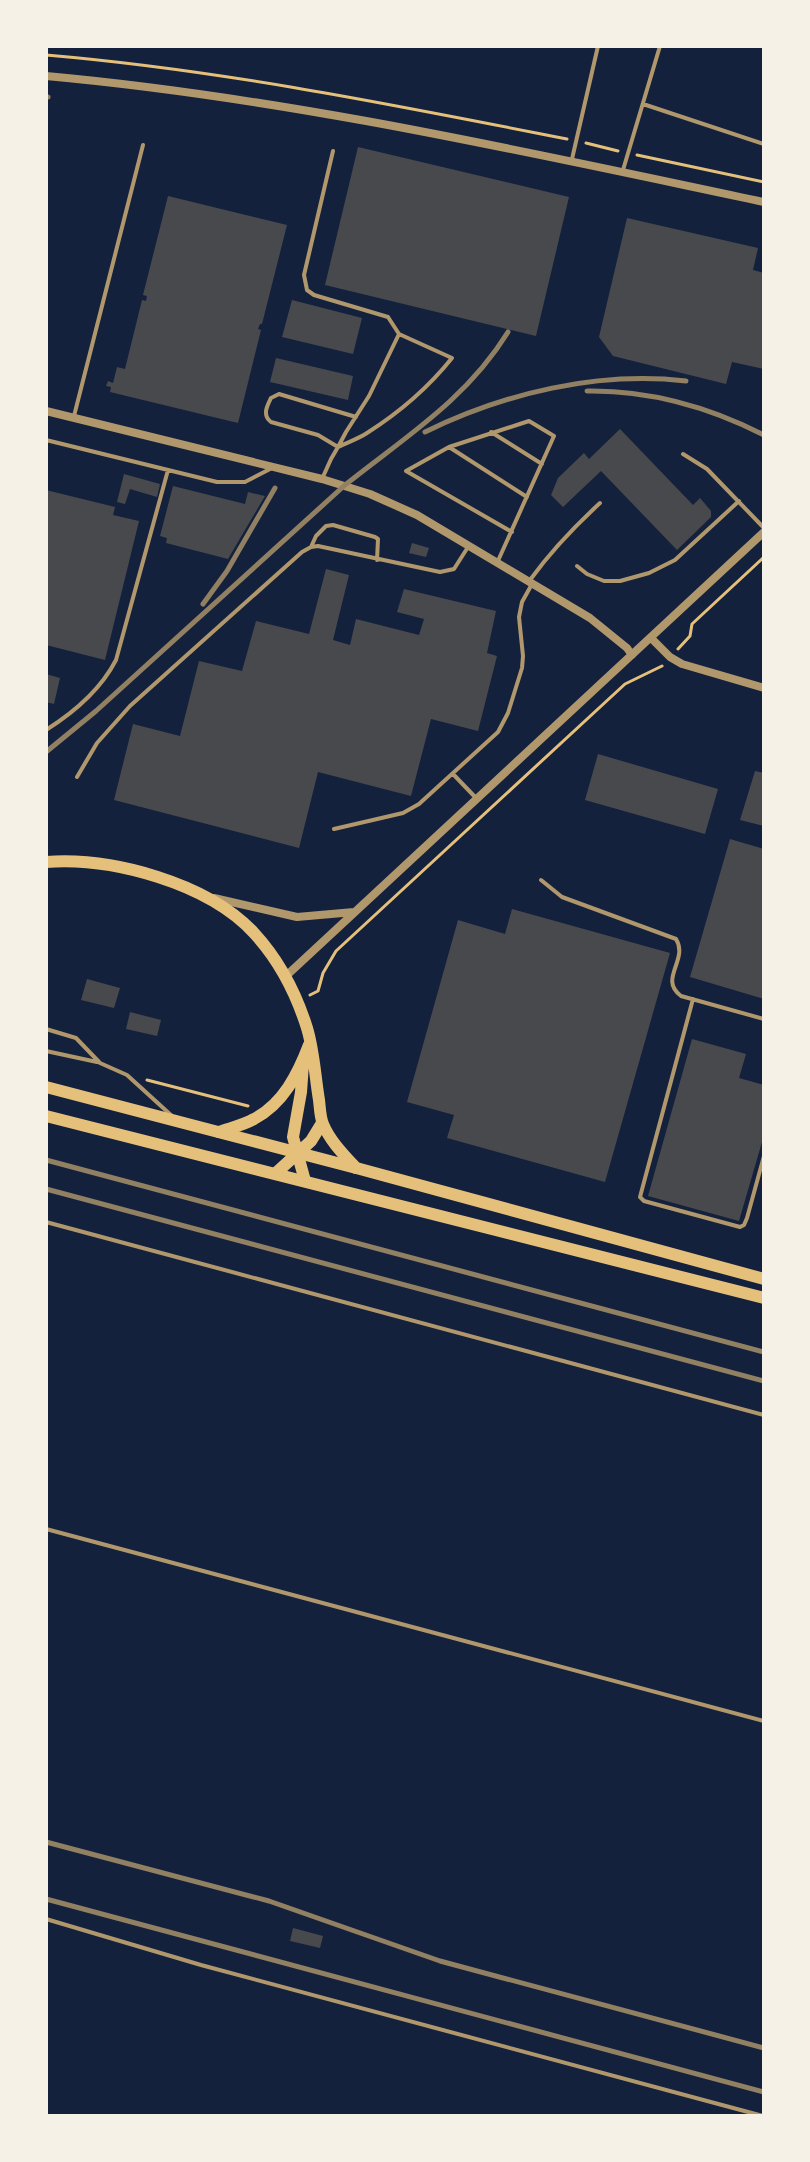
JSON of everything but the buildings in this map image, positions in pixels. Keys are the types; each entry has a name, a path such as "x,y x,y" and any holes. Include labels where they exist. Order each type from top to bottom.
{"main road":[{"path":"46,862 99,862 133,869 204,896 253,932 286,976 297,1001 311,1042 322,1123 356,1168"},
{"path":"219,1132 254,1120 279,1101 311,1042"},
{"path":"303,1061 293,1133 305,1181"},
{"path":"46,1087 764,1279"},
{"path":"46,1116 764,1298"},
{"path":"276,1173 311,1141 322,1123"}],"street":[{"path":"46,76 106,82 423,130 764,202"},
{"path":"46,411 322,479 370,494 417,515 590,618 632,655"},
{"path":"286,976 764,530"},
{"path":"651,638 682,664 764,688"},
{"path":"204,896 297,917 355,912"}],"lane":[{"path":"572,162 598,46"},
{"path":"623,172 660,46"},
{"path":"643,104 764,144"},
{"path":"73,418 143,145"},
{"path":"333,151 306,261 304,284 307,290 314,295 388,317 399,334 452,358 410,403 364,435 338,447"},
{"path":"322,479 369,396 399,334"},
{"path":"338,447 318,435 271,422 266,412 271,398 279,394 356,417"},
{"path":"497,563 512,532 554,436 529,421 449,447 406,471 512,532"},
{"path":"491,432 542,464"},
{"path":"46,440 217,482 245,482 274,467"},
{"path":"449,447 527,497"},
{"path":"683,454 707,469 764,530"},
{"path":"46,730 101,684 116,660 168,470"},
{"path":"577,566 604,581 620,581 649,573 675,560 739,501"},
{"path":"334,829 403,813 419,804 498,732 508,713 522,668 520,610 530,583 556,547 600,503"},
{"path":"311,547 322,529 333,525 378,539 377,560"},
{"path":"77,777 97,743 130,706 302,552 318,546 440,572 454,569 470,545"},
{"path":"453,774 477,799"},
{"path":"541,880 562,897 676,939 680,952 672,986 681,996 764,1019"},
{"path":"693,999 640,1197 644,1201 740,1227 747,1218 764,1156"},
{"path":"46,1029 76,1038 100,1063"},
{"path":"46,1051 100,1063 127,1075 180,1122"},
{"path":"46,1222 764,1415"},
{"path":"46,1529 764,1721"},
{"path":"46,1919 201,1965 763,2116"}],"path":[{"path":"46,55 118,62 348,96 764,182"},
{"path":"690,636 692,624 764,557"},
{"path":"297,1001 318,991 323,973 336,951 625,684 661,666"}],"railway":[{"path":"46,752 96,711 345,485 454,398 508,332"},
{"path":"425,432 487,406 552,388 619,379 686,381"},
{"path":"587,391 610,391 678,402 722,416 764,435"},
{"path":"203,604 227,571 275,488"},
{"path":"46,1160 764,1352"},
{"path":"46,1189 764,1381"},
{"path":"46,1842 269,1901 440,1961 764,2048"},
{"path":"46,1899 764,2092"}]}
